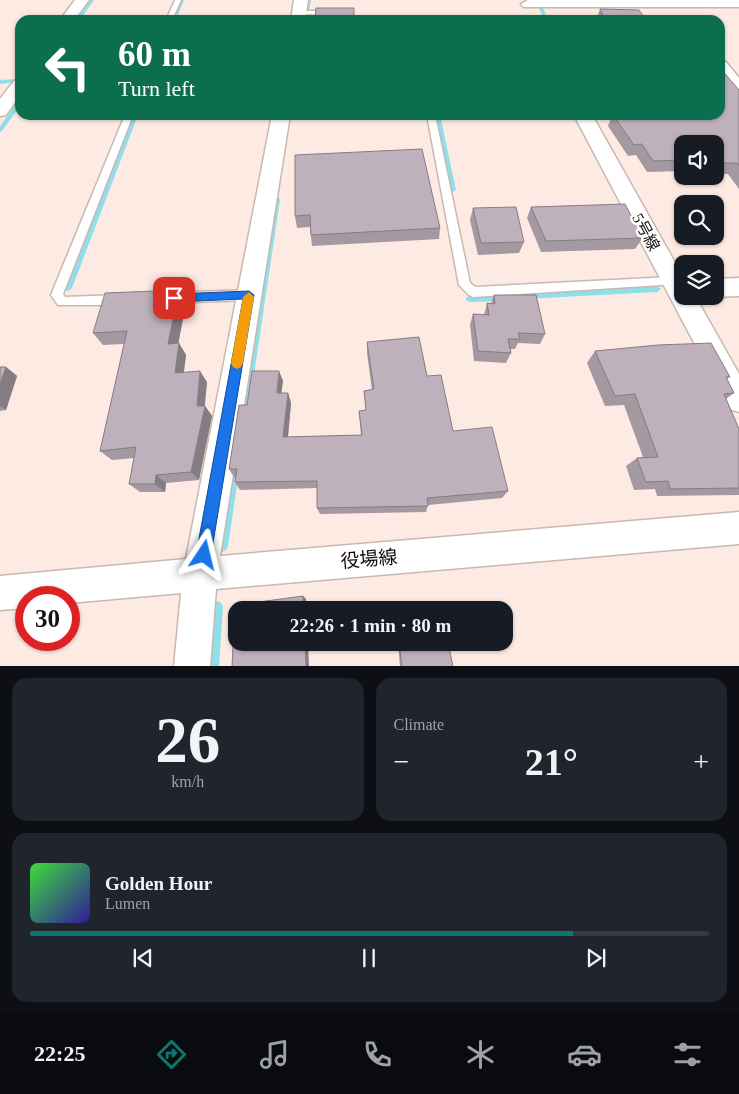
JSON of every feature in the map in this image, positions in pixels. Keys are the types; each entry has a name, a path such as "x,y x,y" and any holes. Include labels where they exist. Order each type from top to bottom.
{"street":[{"path":"71,15 82,0"},
{"path":"534,15 528,2 739,3"},
{"path":"725,63 739,88"},
{"path":"0,112 15,82"},
{"path":"192,666 200,574 280,120"},
{"name":"5号線","path":"586,120 674,280"},
{"path":"724,288 739,287"},
{"name":"5号線","path":"688,305 739,400"},
{"name":"役場線","path":"0,593 739,528"}],"lane":[{"path":"171,15 178,0"},
{"path":"300,11 342,12"},
{"path":"127,120 56,294 62,302 131,300"},
{"path":"431,120 465,285 473,292 674,287"},
{"path":"150,299 249,295"}],"building":[{"path":"316,8 354,8 354,15 315,15"},
{"path":"600,9 639,10 642,15 603,15"},
{"path":"725,74 739,90 739,166 737,163 724,163 724,135 674,135 674,160 653,161 642,144 634,145 616,120 725,120"},
{"path":"422,149 440,228 311,235 310,215 295,216 295,155"},
{"path":"625,204 643,238 546,241 531,207"},
{"path":"516,207 524,242 481,243 473,208"},
{"path":"179,290 168,344 179,343 175,373 200,371 197,406 205,406 191,472 156,475 155,484 129,484 136,447 100,451 127,331 93,333 105,293"},
{"path":"494,295 536,295 545,334 518,333 520,339 508,339 511,353 478,351 473,314 489,315 487,303 495,304"},
{"path":"419,337 427,376 441,375 453,431 492,427 508,491 427,498 428,506 317,508 317,481 235,482 237,469 229,469 239,405 247,405 252,371 279,371 277,393 288,393 283,437 362,435 359,411 366,410 364,391 374,389 367,342"},
{"path":"711,343 730,377 726,377 734,393 724,394 739,429 739,488 670,489 668,481 646,482 637,458 658,457 635,394 615,396 595,351 658,345"},
{"path":"0,367 6,367 0,384"},
{"path":"303,596 303,601 266,601"},
{"path":"233,651 305,651 306,666 232,666"},
{"path":"400,651 450,651 453,666 402,666"}],"waterway":[{"path":"82,15 92,0"},
{"path":"176,15 182,0"},
{"path":"307,11 309,0"},
{"path":"541,8 544,15"},
{"path":"0,82 15,81"},
{"path":"0,130 15,109"},
{"path":"68,288 133,120"},
{"path":"438,120 453,190"},
{"path":"243,415 276,200"},
{"path":"524,296 657,289"},
{"path":"469,299 504,298"},
{"path":"222,546 235,465"},
{"path":"213,666 217,607"}],"slow traffic":[{"path":"237,363 249,297"}],"route":[{"path":"174,298 249,295 204,555"}]}
